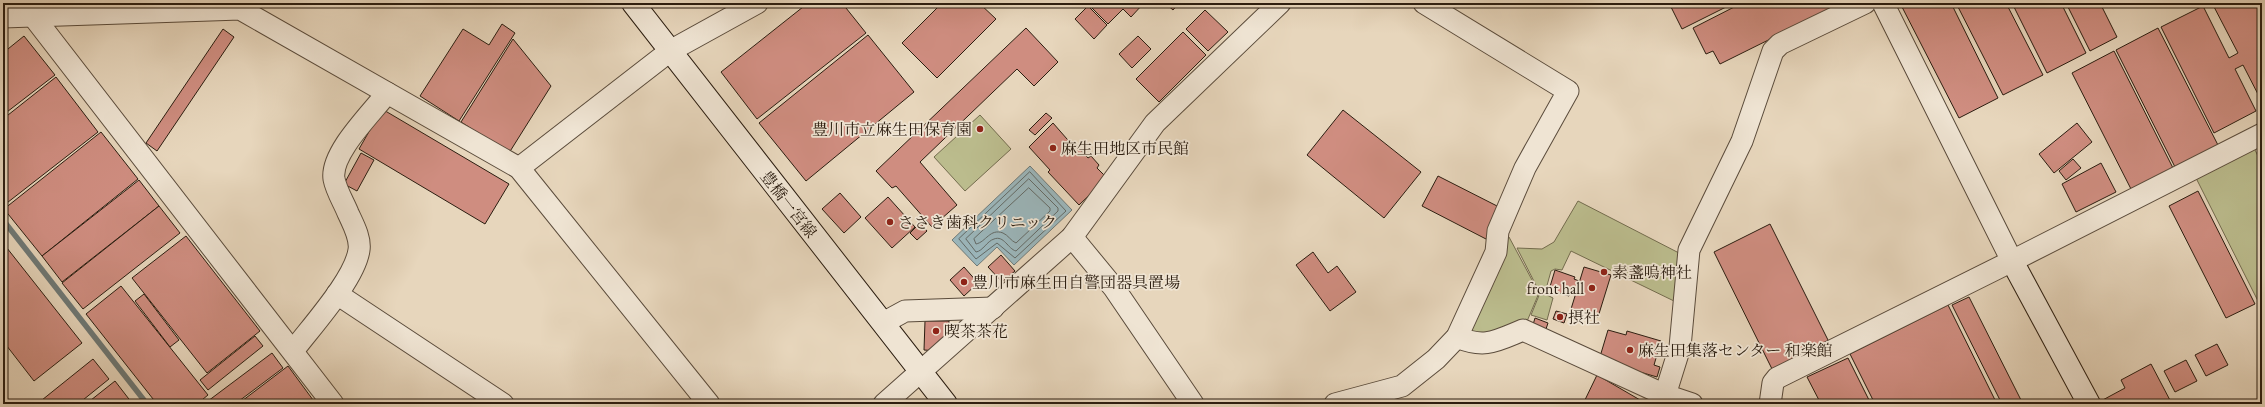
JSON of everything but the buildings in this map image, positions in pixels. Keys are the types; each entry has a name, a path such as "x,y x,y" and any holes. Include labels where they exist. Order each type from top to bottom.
{"main road":[{"name":"豊橋一宮線","path":"633,3 946,404"},
{"path":"2012,261 2089,404"}],"street":[{"path":"519,168 670,51 757,3"},
{"path":"884,404 1072,237 1155,123 1280,3"},
{"path":"1335,404 1402,386 1436,359 1457,337 1496,252 1498,230 1525,168 1568,91 1424,3"},
{"path":"1665,395 1680,346 1688,250 1742,141 1773,51 1780,44 1865,3"},
{"path":"1883,3 2012,261"},
{"path":"3,17 241,6 387,93 519,168 709,404"},
{"path":"33,16 333,404"},
{"path":"293,351 337,294 357,261 360,249 358,237 334,180 335,167 340,153 387,93"},
{"path":"1770,404 1773,383 1777,378 2262,134"},
{"path":"1072,237 1114,288 1193,404"},
{"path":"337,294 503,404"},
{"path":"883,323 905,312 993,308"},
{"path":"1457,337 1471,343 1486,345 1523,330 1665,395 1692,404"}],"green space":[{"path":"980,115 1011,149 965,191 934,157"},
{"path":"2253,146 2262,164 2262,304 2260,305 2195,176"},
{"path":"1578,201 1679,253 1674,301 1571,251 1562,270 1555,269 1551,271 1546,289 1547,295 1553,298 1547,320 1531,315 1540,293 1517,248 1542,249 1554,242"},
{"path":"1504,237 1509,237 1539,293 1525,326 1469,336"}],"water":[{"path":"1030,166 1072,210 1014,265 997,247 977,266 952,240"}],"waterway":[{"path":"3,220 147,404"}],"place":[{"name":"豊川市立麻生田保育園","path":"980,129"},
{"name":"麻生田地区市民館","path":"1053,148"},
{"name":"ささき歯科クリニック","path":"890,222"},
{"name":"素盞嗚神社","path":"1604,272"},
{"name":"豊川市麻生田自警団器具置場","path":"964,282"},
{"name":"front hall","path":"1592,288"},
{"name":"摂社","path":"1560,317"},
{"name":"喫茶茶花","path":"936,331"},
{"name":"麻生田集落センター 和楽館","path":"1630,350"}]}
